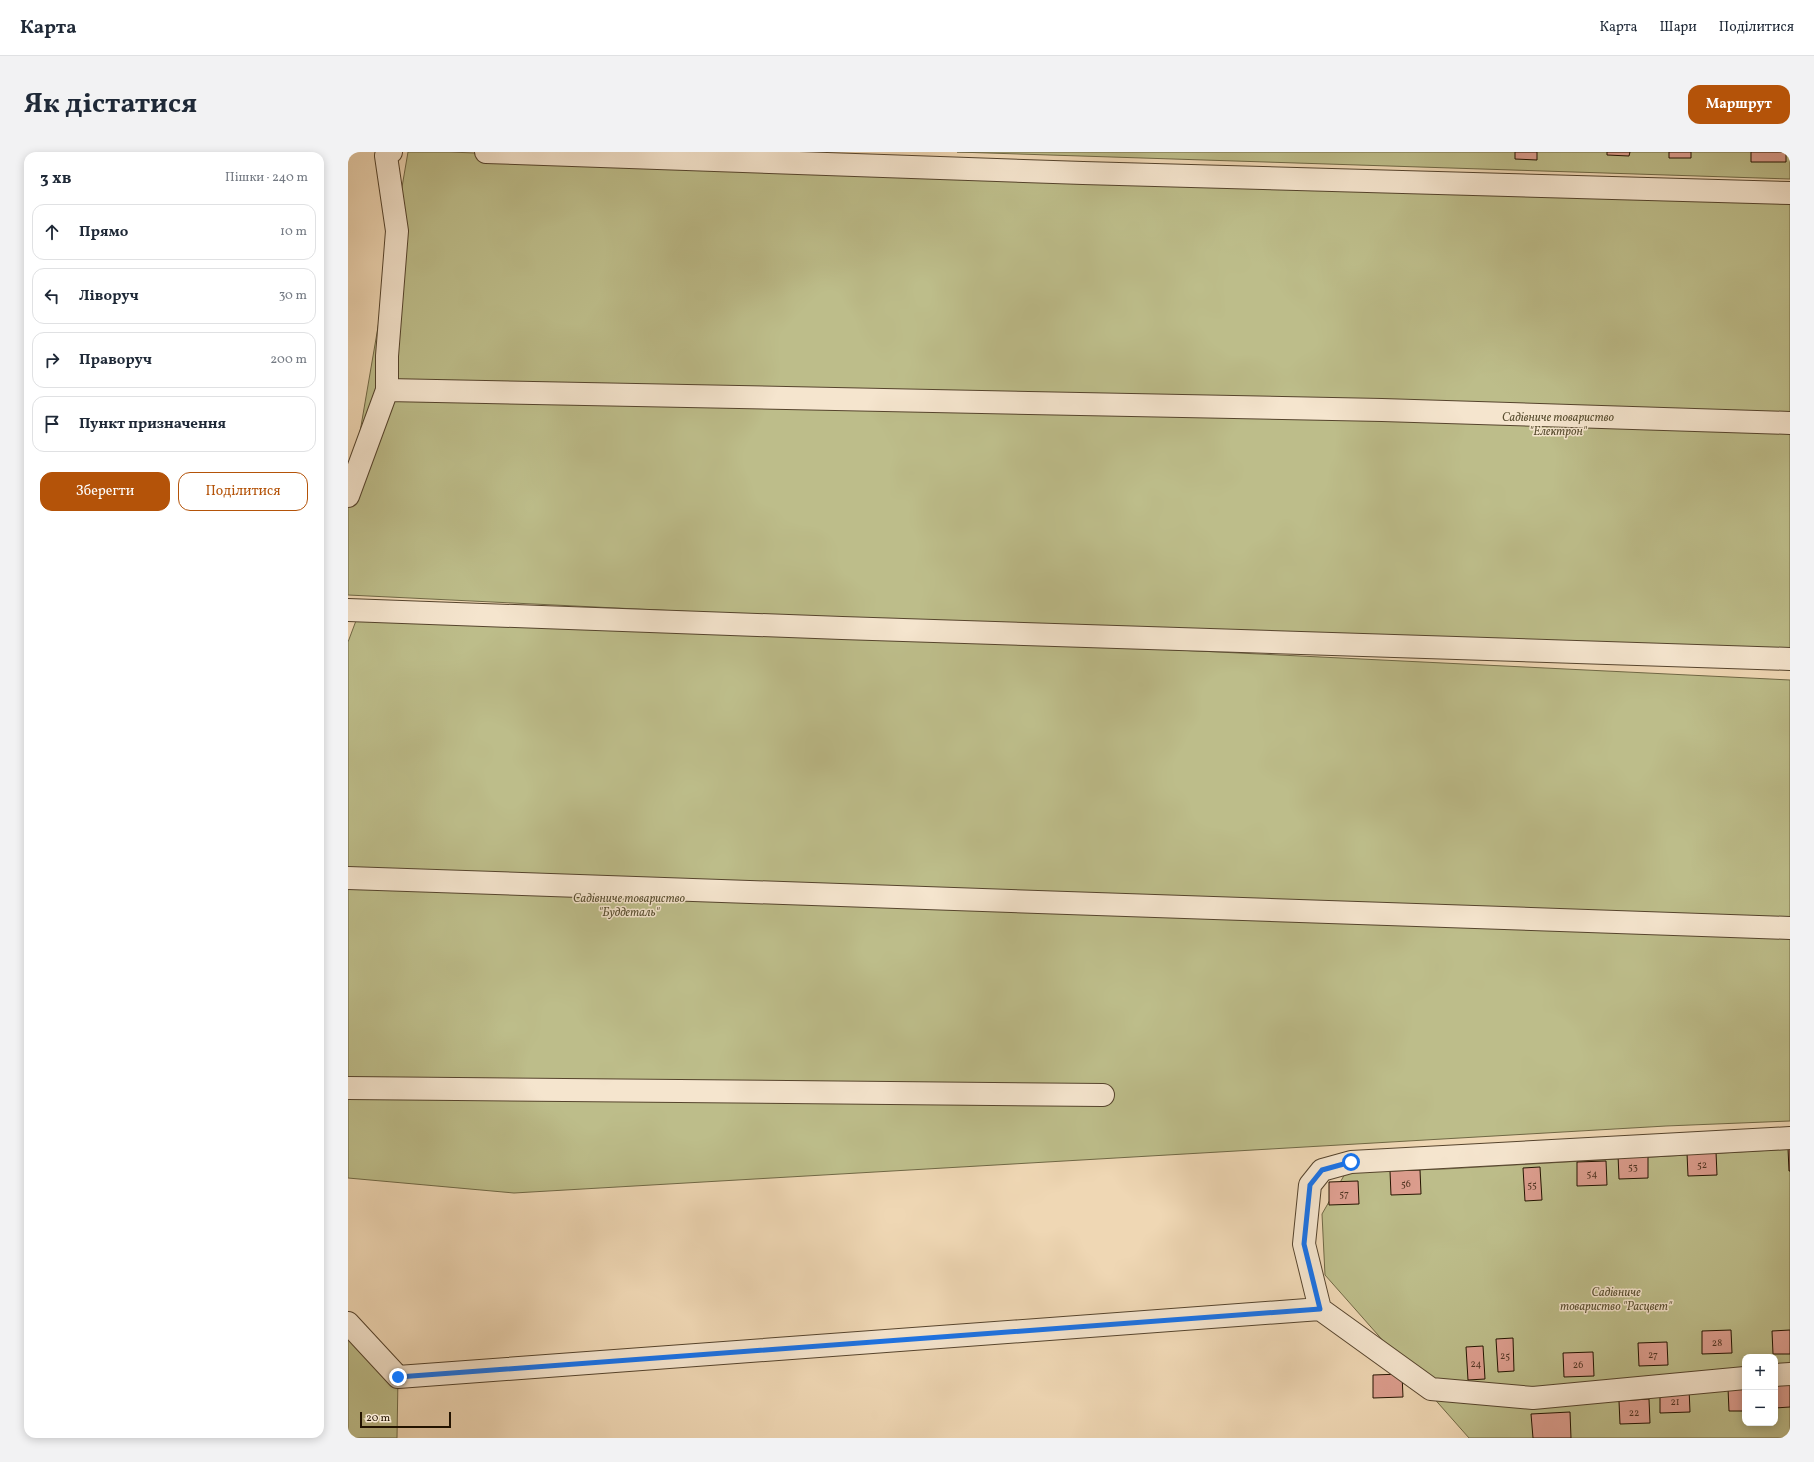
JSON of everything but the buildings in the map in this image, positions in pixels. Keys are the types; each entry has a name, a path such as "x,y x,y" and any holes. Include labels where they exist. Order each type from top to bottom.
{"lane":[{"path":"348,496 387,390 387,356 397,232 386,156 391,152"},
{"path":"486,152 1099,173 1790,193"},
{"path":"387,390 1366,410 1790,423"},
{"path":"348,610 842,628 1790,659"},
{"path":"348,878 1790,928"},
{"path":"348,1088 1103,1095"},
{"path":"1320,1309 1304,1244 1310,1185 1322,1170 1351,1162 1790,1138"},
{"path":"348,1323 398,1377 1320,1309 1431,1389 1533,1398 1742,1378"},
{"path":"1778,1375 1790,1374"}],"green space":[{"name":"Садівниче товариство \"Електрон\"","path":"408,152 449,152 1790,203 1790,665 348,595 348,502"},
{"path":"957,152 1790,152 1790,179"},
{"name":"Садівниче товариство \"Буддеталь\"","path":"360,610 1790,680 1790,1121 1666,1126 514,1193 348,1178 348,642"},
{"name":"Садівниче товариство \"Расцвет\"","path":"1790,1149 1790,1438 1469,1438 1325,1275 1322,1214 1346,1172 1445,1169"},
{"path":"348,1338 398,1377 397,1438 348,1438"}],"route":[{"path":"398,1377 1320,1309 1304,1244 1310,1185 1322,1170 1351,1162"}]}
